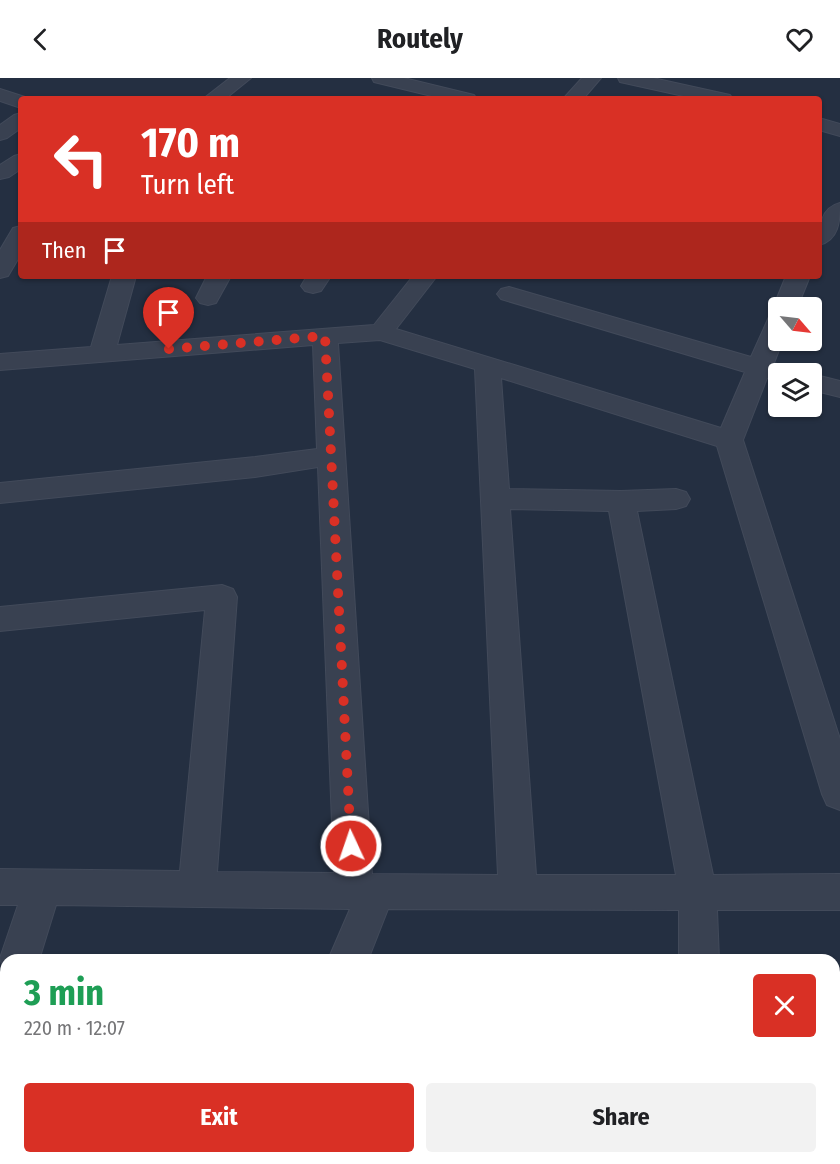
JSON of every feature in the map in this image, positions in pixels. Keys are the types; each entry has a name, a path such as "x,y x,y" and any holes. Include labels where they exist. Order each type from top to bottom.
{"street":[{"path":"217,96 242,78"},
{"path":"381,78 455,96"},
{"path":"576,96 591,78"},
{"path":"627,78 690,96"},
{"path":"0,95 18,101"},
{"path":"0,134 18,121"},
{"path":"822,125 840,130"},
{"path":"2,173 18,162"},
{"path":"822,234 840,210"},
{"path":"0,271 18,238"},
{"path":"102,354 123,279"},
{"path":"208,298 218,279"},
{"path":"381,332 423,279"},
{"path":"789,297 797,279"},
{"path":"509,294 768,370"},
{"path":"0,362 381,332 729,440"},
{"path":"325,336 331,456 365,892 350,954"},
{"path":"487,364 518,893"},
{"path":"768,374 729,440 840,794"},
{"path":"822,384 840,389"},
{"path":"0,493 255,467 331,456"},
{"path":"495,499 621,501 676,499"},
{"path":"621,501 698,892 699,954"},
{"path":"0,619 222,597 197,890"},
{"path":"0,887 518,893 840,892"},
{"path":"21,954 42,888"}],"route":[{"path":"169,349 325,336 351,846"}]}
